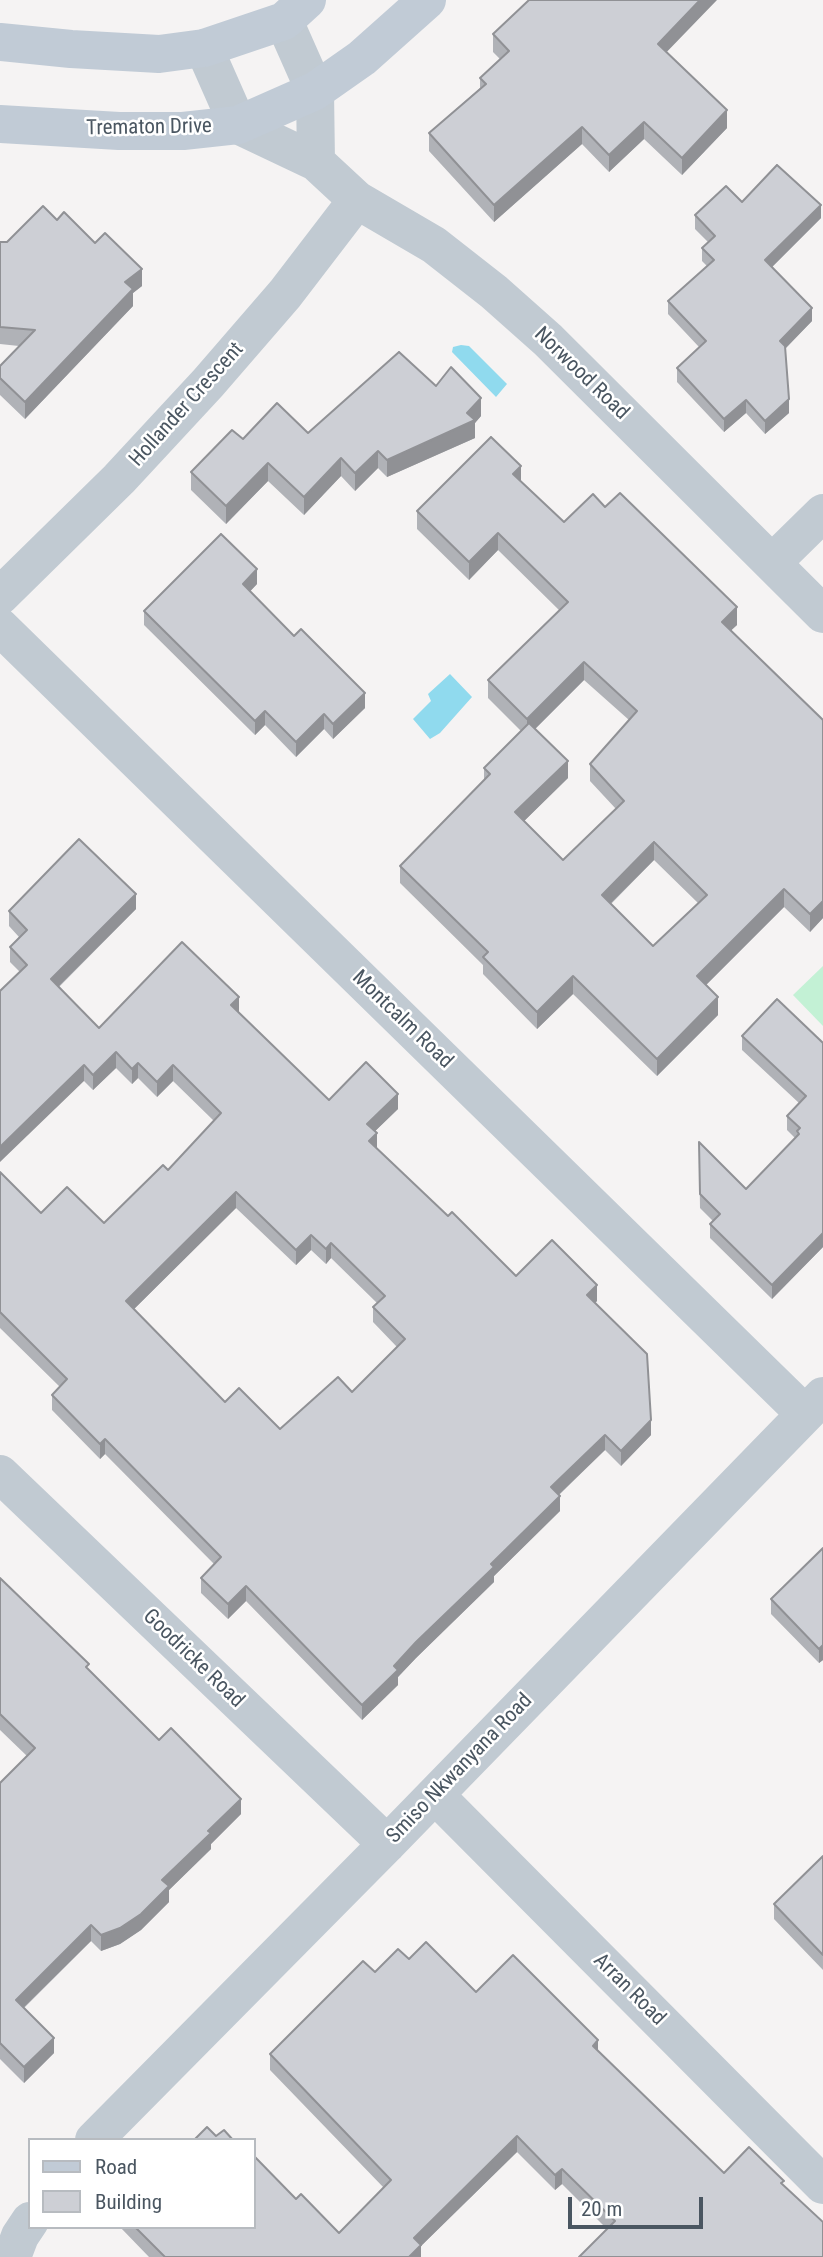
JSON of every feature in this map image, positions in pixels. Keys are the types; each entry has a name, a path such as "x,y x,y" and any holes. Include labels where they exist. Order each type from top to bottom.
{"street":[{"name":"Trematon Drive","path":"0,124 145,131 183,131 238,125 315,90 362,58 426,0"},
{"path":"0,42 159,54 204,48 295,11 315,90 316,162"},
{"path":"204,48 238,125"},
{"name":"Norwood Road","path":"238,125 316,162 357,200 433,245 494,292 548,340 823,614"},
{"name":"Hollander Crescent","path":"0,596 119,479 208,383 285,294 357,200"},
{"path":"772,563 823,513"},
{"name":"Montcalm Road","path":"0,627 814,1405"},
{"name":"Smiso Nkwanyana Road","path":"96,2138 435,1795 814,1405"},
{"name":"Goodricke Road","path":"0,1474 387,1844"},
{"name":"Arran Road","path":"435,1795 823,2185"},
{"path":"12,2257 28,2224"}],"green space":[{"path":"823,966 823,1026 793,995"}],"water":[{"path":"469,346 507,384 496,397 452,352 453,347"},
{"path":"450,674 472,697 440,733 430,739 413,719 431,701 428,694"}],"building":[{"path":"529,0 700,0 658,44 727,110 682,158 644,122 609,155 582,127 494,205 429,133 486,84 480,78 509,51 493,34"},
{"path":"777,165 821,205 765,260 812,308 780,341 785,346 789,399 765,421 746,400 724,419 677,368 706,341 668,301 714,260 702,248 715,236 695,215 726,186 742,202"},
{"path":"43,206 57,220 64,212 95,243 105,233 142,269 125,282 133,289 25,402 0,378 0,366 35,330 0,327 0,242 7,242"},
{"path":"399,352 436,386 451,367 481,398 467,413 475,420 387,460 378,451 355,473 341,458 304,497 268,463 226,506 191,472 232,430 243,439 277,403 308,433"},
{"path":"491,437 521,466 513,474 564,522 593,494 605,507 620,493 737,607 722,622 823,720 823,901 810,914 784,889 697,976 718,997 657,1059 573,976 537,1012 483,957 488,952 400,866 490,774 484,768 529,723 568,761 515,812 563,860 624,801 590,764 637,711 584,662 527,719 488,680 568,602 498,533 469,562 417,511","holes":["654,842 707,895 653,946 602,895"]},
{"path":"221,534 257,569 243,584 294,636 301,629 365,693 333,724 324,714 296,742 265,711 255,721 144,611"},
{"path":"79,839 136,894 51,979 99,1028 182,942 239,997 231,1005 329,1100 366,1062 398,1094 367,1124 377,1133 369,1141 448,1216 452,1212 516,1276 552,1240 597,1285 587,1295 647,1354 651,1420 621,1451 605,1435 551,1487 560,1496 491,1564 494,1567 416,1642 394,1666 398,1670 362,1705 246,1586 228,1604 201,1578 221,1557 105,1439 100,1444 52,1395 67,1379 0,1312 0,1172 41,1213 67,1187 104,1223 163,1165 168,1170 221,1113 173,1065 157,1082 138,1063 132,1069 116,1052 93,1075 84,1065 0,1147 0,991 27,965 10,947 27,930 9,911","holes":["236,1192 296,1250 311,1235 326,1249 331,1243 385,1296 373,1307 405,1339 352,1392 338,1377 280,1429 239,1388 225,1402 126,1301"]},
{"path":"777,999 823,1043 823,1233 772,1285 710,1224 720,1214 700,1194 699,1142 746,1189 799,1134 797,1131 800,1128 787,1116 806,1096 742,1036"},
{"path":"823,1548 823,1645 819,1649 771,1599"},
{"path":"0,1578 89,1664 86,1667 159,1740 171,1728 241,1799 208,1831 211,1833 162,1880 169,1886 141,1914 120,1928 101,1935 91,1925 16,2000 54,2038 24,2067 0,2043 0,1783 35,1748 0,1714"},
{"path":"823,1856 823,1955 774,1904"},
{"path":"426,1942 476,1992 513,1955 598,2040 593,2046 724,2173 749,2147 784,2181 781,2183 823,2222 823,2257 579,2257 615,2221 562,2169 555,2175 517,2136 414,2238 421,2245 409,2257 165,2257 137,2229 256,2229 256,2158 296,2199 301,2194 339,2233 391,2180 270,2054 363,1961 375,1972 398,1949 409,1959"},
{"path":"207,2127 216,2136 224,2130 231,2138 196,2138"}]}
